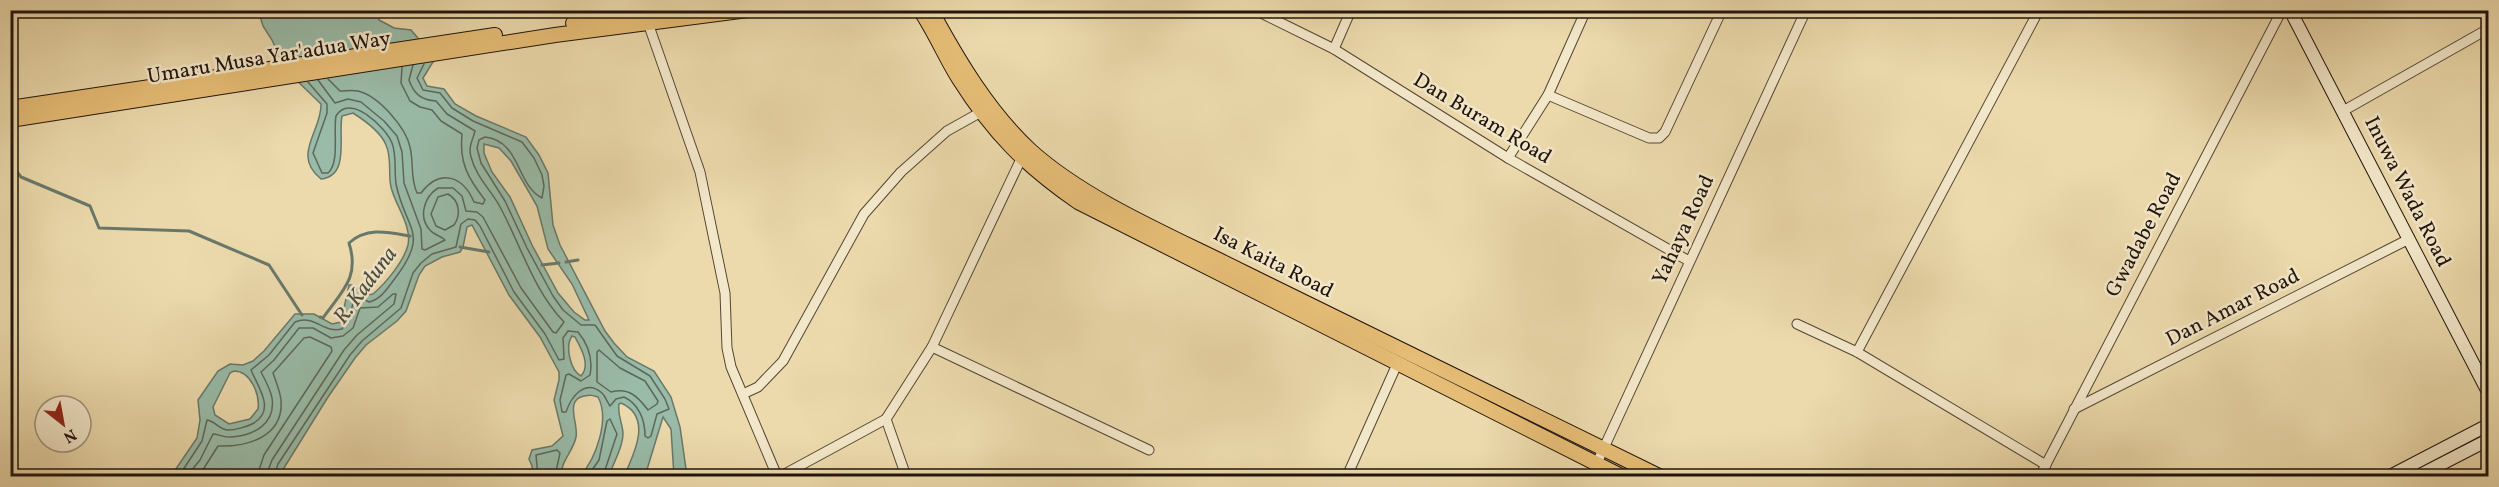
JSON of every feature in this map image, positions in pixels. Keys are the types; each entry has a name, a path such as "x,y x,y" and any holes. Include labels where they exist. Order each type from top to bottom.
{"main road":[{"name":"Umaru Musa Yar'adua Way","path":"10,108 234,79 554,30 660,10"},
{"name":"Umaru Musa Yar'adua Way","path":"554,30 648,23 748,10"},
{"name":"Isa Kaita Road","path":"920,10 958,78 981,112 1021,159 1044,179 1078,202 1137,225 1659,477"},
{"name":"Isa Kaita Road","path":"937,12 991,106 1024,144 1085,191 1137,225 1621,477"},
{"name":"Umaru Musa Yar'adua Way","path":"10,120 234,79"}],"street":[{"name":"Dan Buram Road","path":"1255,10 1334,49 1508,158 1689,261"},
{"path":"1334,49 1351,10"},
{"path":"1508,158 1548,95 1586,10"},
{"path":"1548,95 1649,138 1659,138 1665,132 1722,10"},
{"name":"Yahaya Road","path":"1596,465 1806,10"},
{"path":"1857,352 2039,10"},
{"name":"Gwadabe Road","path":"2040,477 2073,409 2282,10"},
{"name":"Inuwa Wada Road","path":"2290,10 2488,392"},
{"path":"648,23 700,172 725,292 727,348 731,367 779,477 886,419 932,347 1021,159"},
{"path":"2343,111 2488,29"},
{"path":"743,394 758,387 783,361 864,214 901,172 947,131 981,112"},
{"name":"Dan Amar Road","path":"2073,409 2409,239"},
{"path":"1797,324 1857,352 2046,465"},
{"path":"932,347 1149,450"},
{"path":"1347,477 1398,362"},
{"path":"886,419 906,477"},
{"path":"2390,477 2488,425"},
{"path":"2418,477 2488,440"}],"water":[{"path":"258,10 378,11 379,20 394,28 411,30 428,50 433,62 423,78 427,86 444,89 455,104 476,116 526,137 548,173 553,225 560,245 605,331 627,357 654,371 671,397 680,427 687,476 674,476 671,429 663,417 645,476 624,476 636,447 639,426 631,409 621,403 619,404 619,416 623,439 609,476 580,476 596,449 602,427 598,397 589,395 578,398 575,402 573,408 576,437 563,465 561,476 533,476 529,459 532,450 552,446 563,436 554,400 559,372 540,337 509,295 472,225 467,227 460,252 442,257 425,266 419,275 406,311 366,345 355,358 279,476 171,476 197,438 200,420 198,400 218,371 230,364 243,365 253,361 295,314 314,314 332,324 341,322 349,285 353,285 367,295 373,294 394,271 408,245 408,230 391,187 388,150 384,140 367,123 353,113 342,116 341,154 336,171 321,179 312,170 308,161 308,152 321,104 285,69 263,26","holes":["484,144 499,148 511,161 537,206 548,249 572,284 589,320 585,320 574,312 558,293 510,197 492,172 484,153","572,336 575,337 584,356 585,367 581,376 571,363 570,340","240,372 250,379 256,391 258,409 250,419 229,424 215,415 213,407 230,373"]}],"waterway":[{"path":"10,163 21,177 90,206 99,228 189,231 269,265 302,315"},
{"name":"R. Kaduna","path":"320,317 323,318 337,300 351,275 352,255 349,243 363,235 378,232 410,236"},
{"path":"460,247 489,252"},
{"path":"566,262 578,260"},
{"path":"542,265 559,263"}]}
